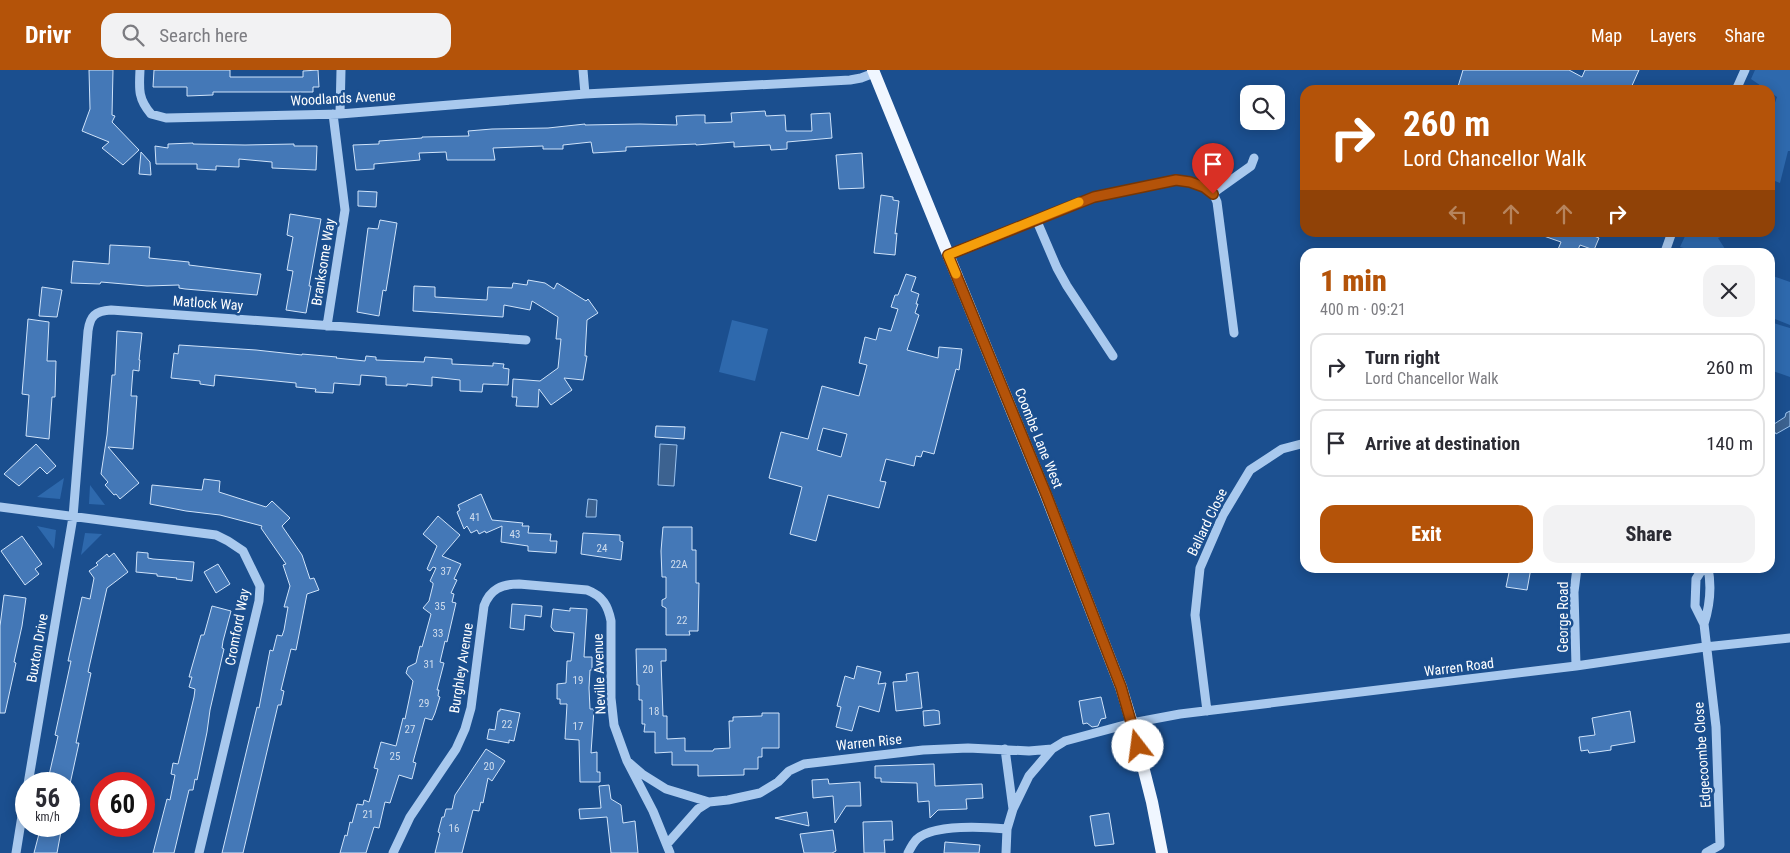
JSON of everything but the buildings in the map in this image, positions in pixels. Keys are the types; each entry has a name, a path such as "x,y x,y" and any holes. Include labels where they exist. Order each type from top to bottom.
{"main road":[{"name":"Coombe Lane West","path":"874,72 1121,687 1152,802 1162,853"}],"street":[{"name":"Woodlands Avenue","path":"140,70 139,88 142,101 151,114 157,117 336,114 585,94 850,80 861,78 874,72"},
{"name":"Branksome Way","path":"327,326 345,210 336,114 341,70"},
{"path":"583,70 585,94"},
{"path":"1738,85 1746,70"},
{"path":"1213,194 1251,166 1254,158"},
{"path":"948,255 1094,197 1176,180 1190,182 1204,187 1213,194 1220,213 1234,333"},
{"path":"1036,219 1057,268 1067,286 1113,356"},
{"name":"Matlock Way","path":"73,517 88,330 90,320 95,313 101,310 526,340"},
{"name":"Ballard Close","path":"1207,711 1195,615 1200,568 1223,514 1250,470 1282,449 1300,444"},
{"name":"Cromford Way","path":"0,507 216,535 243,551 260,586 258,601 199,853"},
{"name":"Buxton Drive","path":"30,772 73,517"},
{"name":"George Road","path":"1576,573 1574,592 1576,666"},
{"path":"1700,573 1696,579 1695,606 1704,624"},
{"path":"1705,647 1704,624 1709,606 1711,582 1709,573"},
{"name":"Burghley Avenue","path":"393,853 410,817 456,749 464,729 471,708 484,606 488,596 496,588 509,584 552,586"},
{"name":"Neville Avenue","path":"552,586 587,590 595,593 602,598 609,610 611,621 612,711 614,725 627,761 670,853"},
{"name":"Warren Road","path":"1132,723 1180,714 1576,666 1705,647 1790,638"},
{"name":"Edgecoombe Close","path":"1705,647 1716,727 1720,845 1706,853"},
{"name":"Warren Rise","path":"627,761 666,790 709,802 760,793 778,782 789,771 804,764 923,750 1005,749 1028,751 1052,749 1065,741 1132,723"},
{"path":"1005,749 1013,809"},
{"path":"1006,853 1007,829 1013,809 1029,776 1052,749"},
{"path":"667,844 698,809 709,802"},
{"path":"908,853 917,839 935,831 981,826 1007,829"},
{"path":"16,853 19,837"}],"shaded area":[{"path":"1755,70 1790,70 1790,151 1788,151 1780,183 1775,181 1775,103 1777,97 1775,96 1775,85 1760,85 1751,79"},
{"path":"1685,237 1721,237 1718,238 1724,248 1683,248 1680,247"},
{"path":"1775,277 1790,282 1790,325 1775,319"},
{"path":"732,320 768,329 755,381 719,372"},
{"path":"1775,324 1790,328 1790,377 1775,372"},
{"path":"1790,411 1790,426 1776,434 1775,423 1785,417 1786,413"},
{"path":"660,444 677,445 674,486 658,485"},
{"path":"64,478 60,499 37,497"},
{"path":"90,485 105,505 89,504"},
{"path":"588,499 597,500 596,517 586,517"},
{"path":"37,526 56,530 54,549"},
{"path":"85,533 102,534 81,555"}],"slow traffic":[{"path":"956,274 948,255 1079,202"}],"route":[{"path":"1138,746 1121,687 1046,494 948,255 1094,197 1176,180 1204,187 1213,194"}]}
